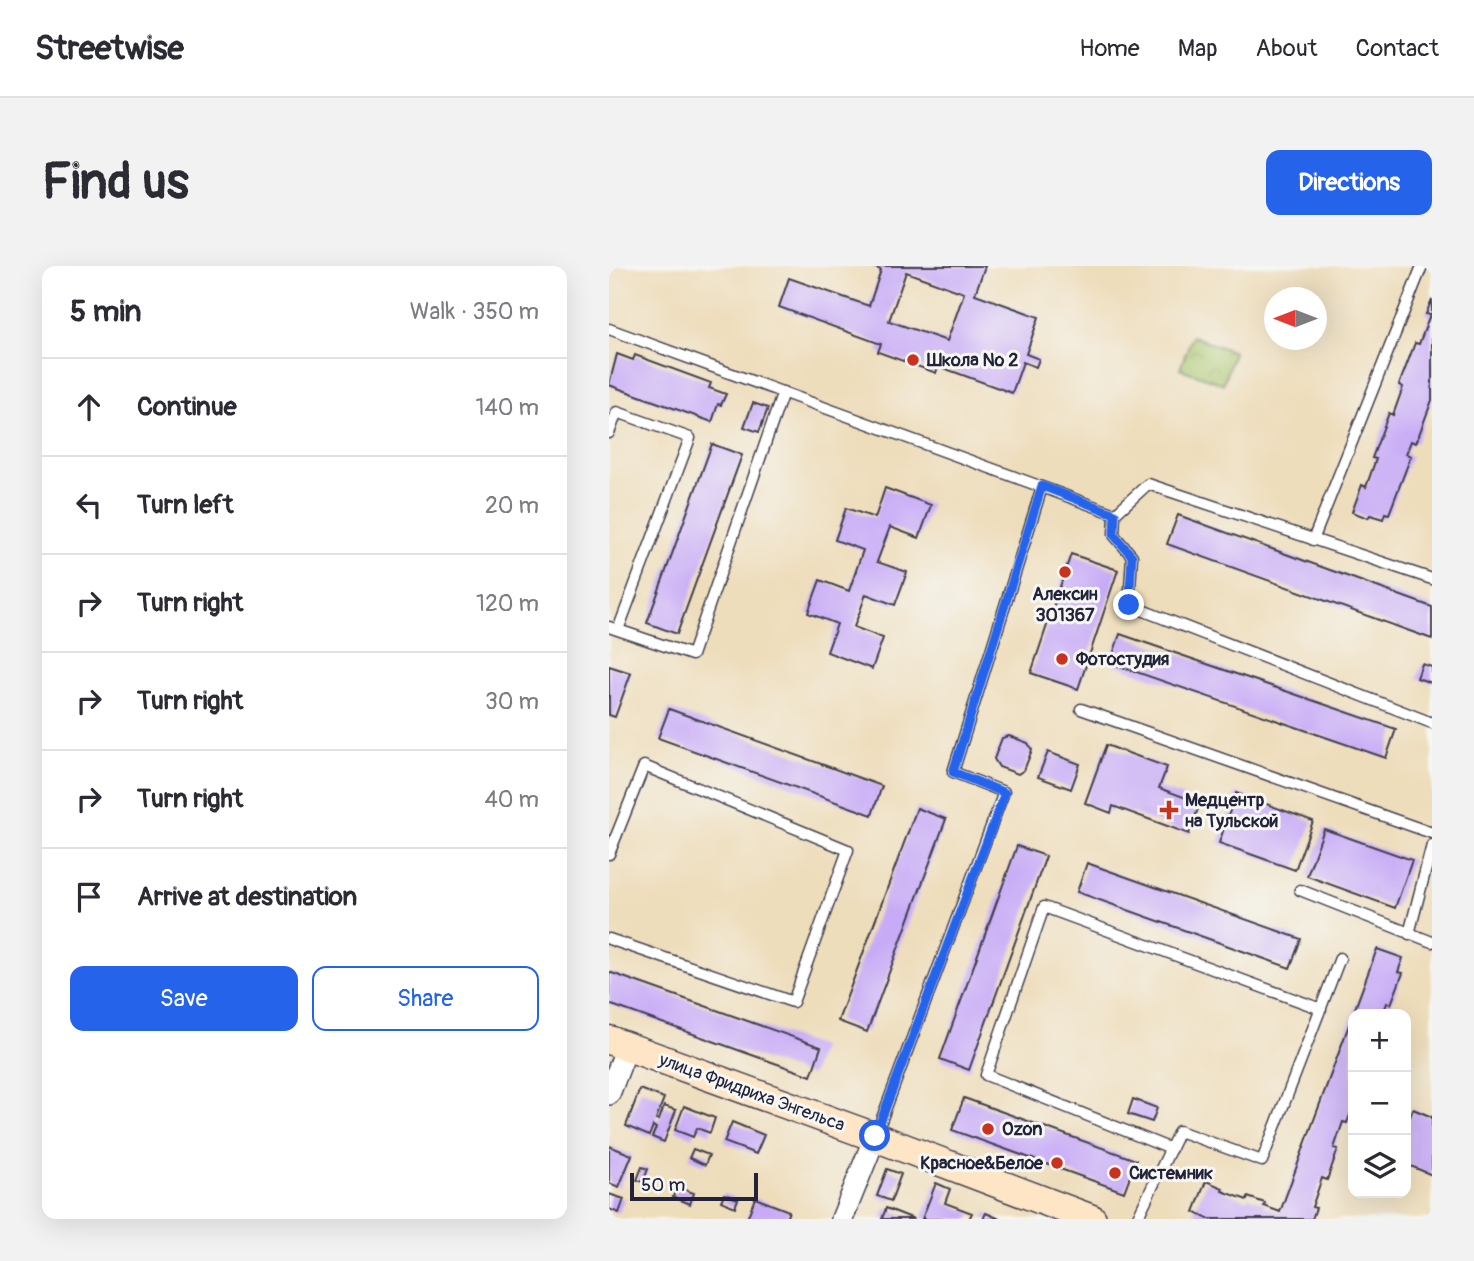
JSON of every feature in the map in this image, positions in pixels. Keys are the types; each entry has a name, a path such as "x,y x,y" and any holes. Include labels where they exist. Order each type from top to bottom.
{"main road":[{"name":"улица Фридриха Энгельса","path":"618,1044 875,1136 1092,1219"}],"street":[{"path":"609,1094 618,1044"},
{"path":"842,1219 875,1136"}],"lane":[{"path":"1313,540 1422,266"},
{"path":"609,329 1115,514"},
{"path":"609,433 617,411 690,439 614,628 692,655 783,392"},
{"path":"1432,579 1148,484 1115,514 1114,535 1132,556 1129,605 1432,723"},
{"path":"875,1136 1005,793 953,772 1042,486"},
{"path":"1081,709 1432,833"},
{"path":"609,854 644,766 848,850 793,1002 609,939"},
{"path":"1409,934 1432,845"},
{"path":"1300,890 1432,942"},
{"path":"1171,1149 986,1075 1045,907 1321,1009"},
{"path":"1137,1219 1179,1131 1262,1161 1340,958"}],"green space":[{"path":"1192,336 1234,352 1223,384 1180,369"}],"building":[{"path":"871,266 985,266 975,294 1039,317 1026,354 1039,359 1036,367 1023,362 1012,393 938,366 936,373 878,352 881,344 779,307 789,278 869,306 881,270","holes":["906,272 964,293 947,341 889,321"]},
{"path":"1432,299 1432,400 1416,443 1411,441 1406,454 1411,456 1389,514 1385,513 1383,519 1370,515 1368,518 1352,512 1362,485 1366,487 1376,459 1372,458 1389,413 1393,415 1403,387 1399,385 1415,343 1419,344 1430,315 1426,314"},
{"path":"617,354 633,360 635,355 711,383 709,388 726,394 721,405 718,404 712,422 609,385"},
{"path":"753,403 768,408 759,432 744,427"},
{"path":"712,444 742,455 677,634 647,623"},
{"path":"885,488 931,505 919,538 890,527 877,562 907,572 895,605 866,594 854,627 883,638 872,669 827,652 837,624 808,613 820,580 849,591 863,550 835,540 846,508 875,518"},
{"path":"1178,515 1432,607 1432,639 1167,544"},
{"path":"1071,554 1118,570 1078,689 1031,673"},
{"path":"1120,634 1396,729 1386,758 1110,663"},
{"path":"1422,664 1432,667 1432,683 1417,678"},
{"path":"609,666 631,673 615,717 609,715"},
{"path":"669,709 882,786 872,815 658,738"},
{"path":"1009,736 1028,743 1032,750 1024,770 1018,774 999,767 994,759 1002,738"},
{"path":"1106,745 1167,767 1159,788 1200,803 1189,834 1113,806 1111,813 1085,803"},
{"path":"1048,752 1080,764 1071,789 1038,777"},
{"path":"1236,793 1313,821 1295,870 1219,843"},
{"path":"917,808 946,819 867,1032 838,1021"},
{"path":"1324,829 1412,860 1395,908 1307,876"},
{"path":"1017,846 1046,856 969,1070 940,1059"},
{"path":"1087,863 1301,939 1290,968 1077,892"},
{"path":"1377,949 1403,958 1398,972 1403,973 1391,1004 1387,1003 1385,1009 1355,1009"},
{"path":"609,972 821,1047 811,1076 609,1004"},
{"path":"1348,1028 1348,1120 1347,1123 1343,1122 1334,1148 1338,1149 1327,1180 1322,1178 1312,1207 1316,1208 1312,1219 1208,1219 1194,1212 1206,1181 1223,1188 1222,1191 1265,1203 1264,1206 1280,1212"},
{"path":"640,1089 664,1098 656,1119 659,1120 664,1106 676,1110 664,1142 652,1137 656,1128 653,1126 649,1136 626,1126"},
{"path":"964,1098 1136,1160 1124,1192 952,1130"},
{"path":"1133,1099 1157,1108 1152,1122 1128,1114"},
{"path":"684,1106 715,1118 710,1133 697,1128 693,1137 675,1130"},
{"path":"1413,1109 1432,1117 1432,1175 1411,1166"},
{"path":"732,1122 764,1135 756,1154 724,1142"},
{"path":"609,1146 632,1155 619,1187 609,1183"},
{"path":"693,1149 709,1155 705,1165 689,1158"},
{"path":"642,1167 648,1169 643,1182 637,1180"},
{"path":"887,1169 901,1174 891,1201 877,1196"},
{"path":"936,1183 950,1189 945,1203 972,1213 969,1219 922,1219"},
{"path":"677,1187 694,1193 690,1204 673,1197"},
{"path":"609,1194 624,1199 619,1213 609,1209"},
{"path":"724,1194 738,1199 735,1207 721,1201"},
{"path":"755,1198 789,1211 786,1219 747,1219"},
{"path":"886,1208 914,1219 882,1219"},
{"path":"986,1213 1000,1219 983,1219"}],"place":[{"name":"Школа № 2","path":"913,360"},
{"name":"Алексин 301367","path":"1065,572"},
{"name":"Фотостудия","path":"1062,659"},
{"name":"Медцентр на Тульской","path":"1169,810"},
{"name":"Ozon","path":"988,1129"},
{"name":"Красное&Белое","path":"1057,1163"},
{"name":"Системник","path":"1115,1173"}],"route":[{"path":"875,1136 1005,793 953,772 1042,486 1115,514 1114,535 1132,556 1129,605"}]}
